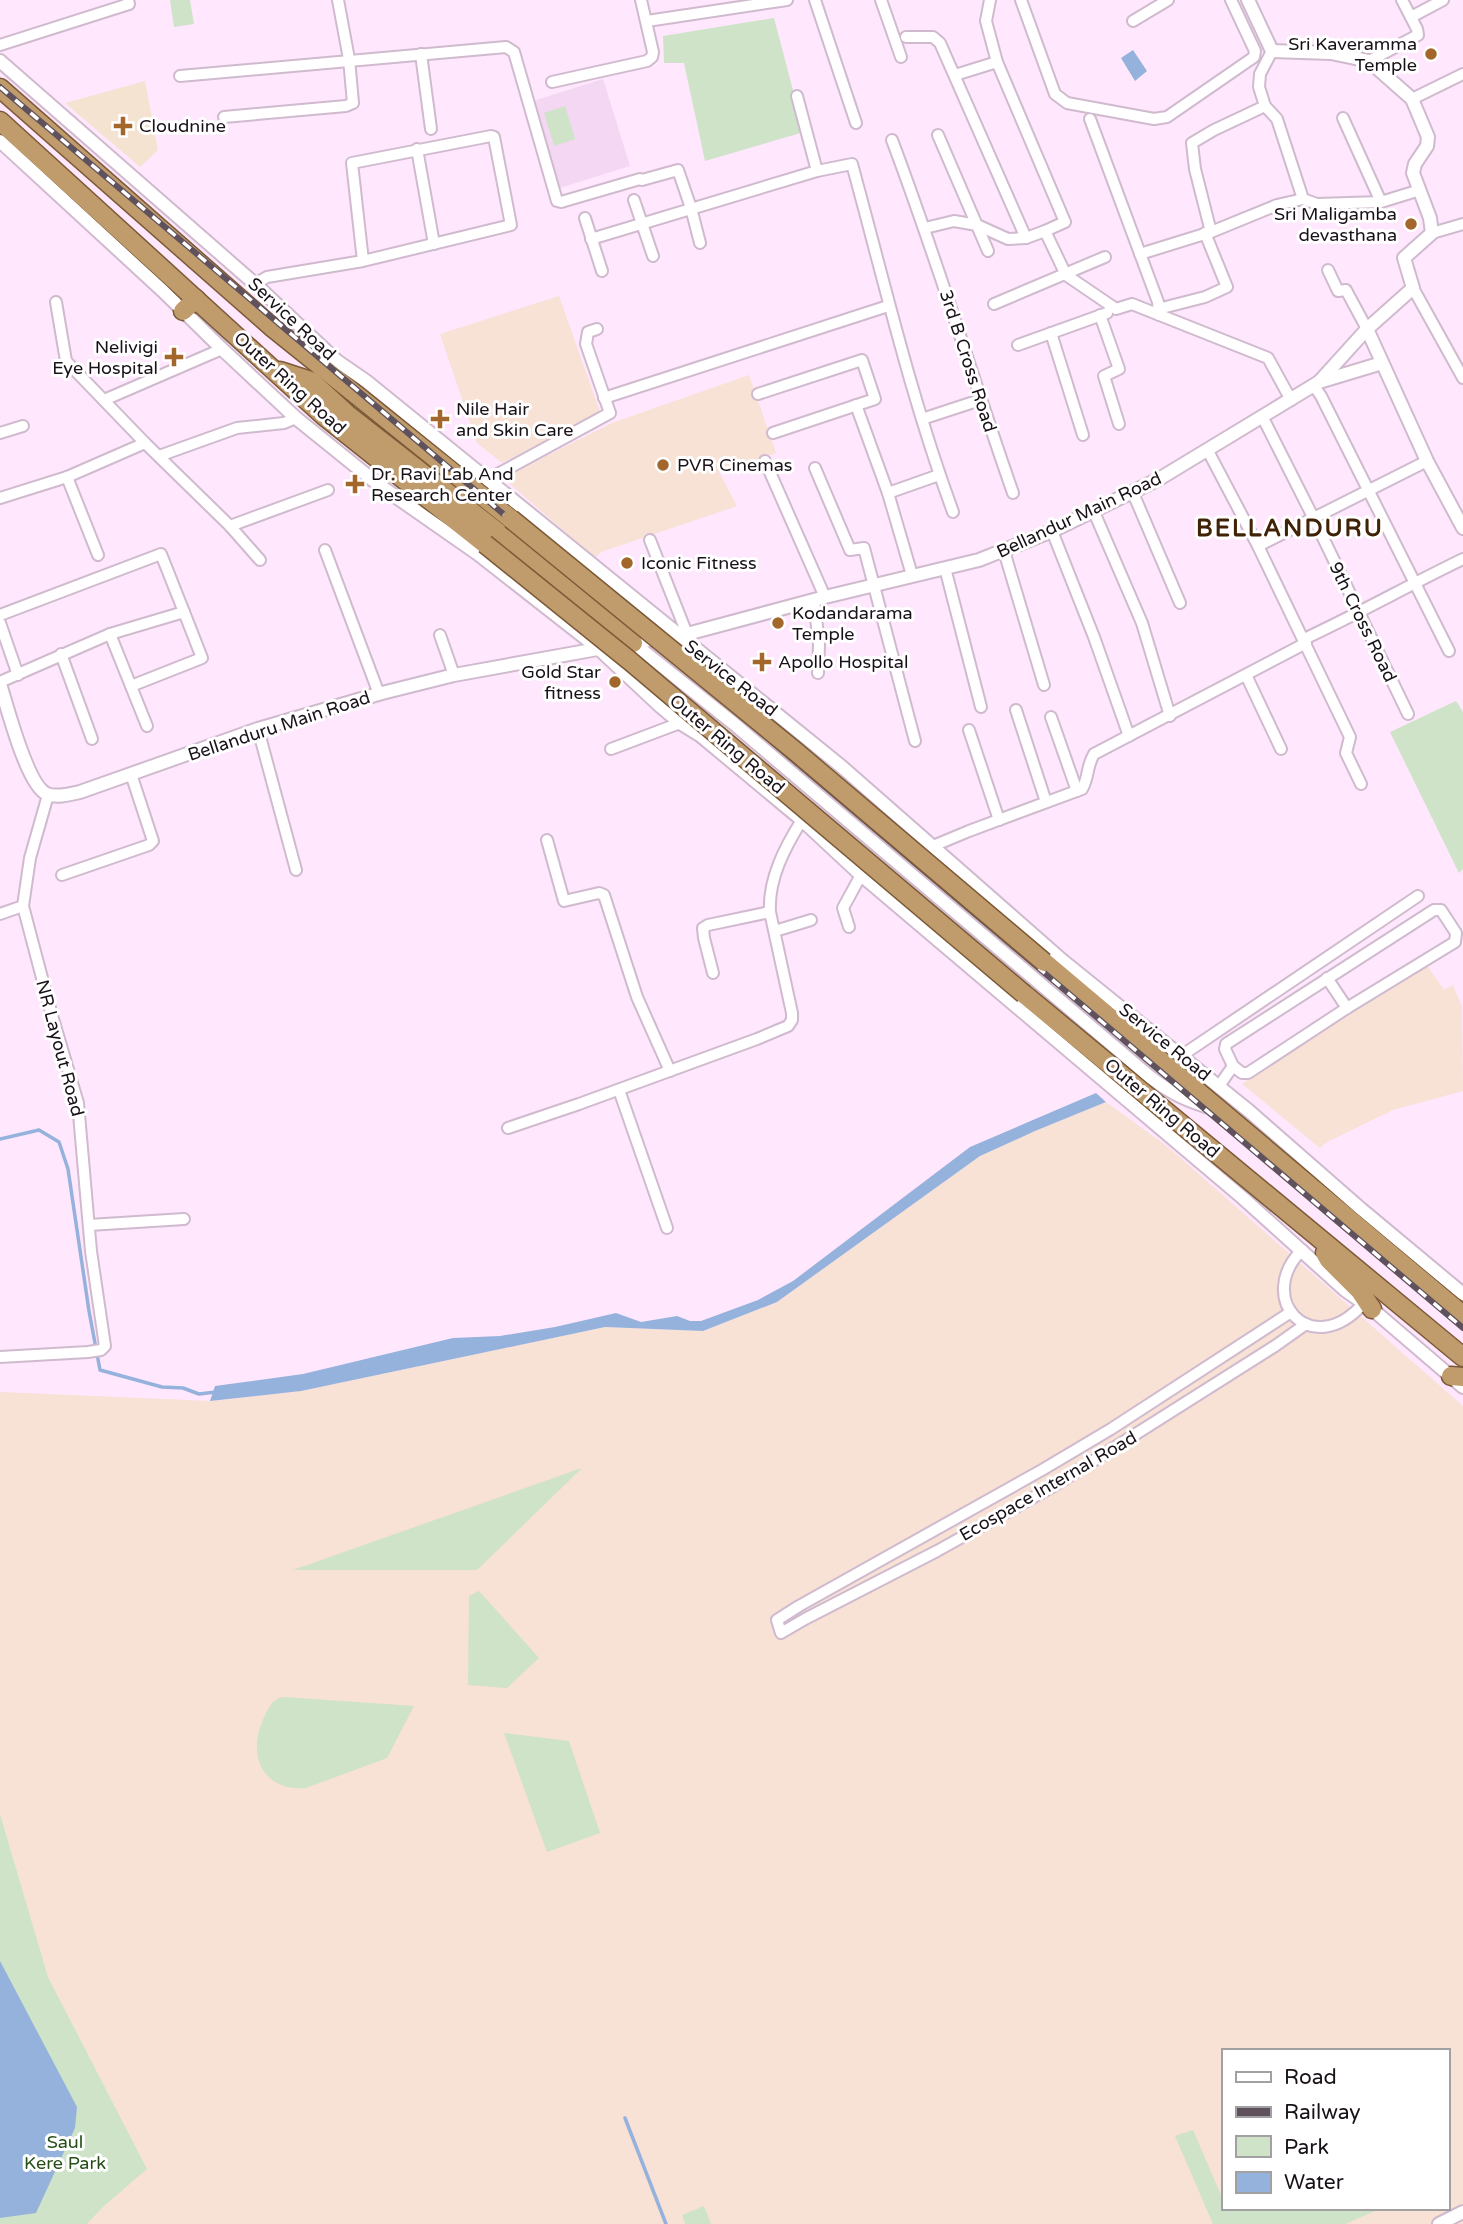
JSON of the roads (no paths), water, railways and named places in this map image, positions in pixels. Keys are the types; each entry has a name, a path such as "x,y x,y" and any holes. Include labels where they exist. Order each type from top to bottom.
{"highway":[{"name":"Outer Ring Road","path":"0,88 511,519 689,663 1220,1110 1388,1241 1463,1315"},
{"name":"Outer Ring Road","path":"0,121 190,305 273,369 324,416 630,662 1024,994 1249,1192 1315,1235 1463,1357"},
{"path":"273,369 311,381 347,414 513,544 633,643"},
{"path":"1315,1235 1329,1260 1360,1291 1367,1306"}],"street":[{"path":"0,45 129,4 128,0"},
{"path":"224,117 353,103 349,60 338,0"},
{"path":"552,82 647,61 652,57 641,0"},
{"path":"647,21 787,0"},
{"path":"814,0 856,123"},
{"path":"881,0 901,57"},
{"path":"925,228 954,221 977,225 1008,239 1026,237 1065,222 997,62 986,21 990,0"},
{"path":"1021,0 1055,94 1067,103 1154,119 1167,117 1254,57 1255,51 1231,0"},
{"path":"1133,21 1168,0"},
{"path":"1248,0 1272,51"},
{"path":"1370,61 1418,35 1402,0"},
{"path":"1411,17 1443,0"},
{"path":"906,37 933,37 940,43 1026,237"},
{"path":"180,76 506,47 514,52 556,200 558,202 677,170 700,243"},
{"path":"1272,51 1331,53 1370,61 1412,99 1428,136 1427,146 1415,164 1413,173 1430,218 1432,233"},
{"path":"1272,51 1260,74 1259,87 1265,106 1277,118 1303,199"},
{"path":"421,54 431,130"},
{"name":"Service Road","path":"0,61 255,284 324,360 487,480 682,635 842,767 1063,961 1219,1086 1388,1241 1463,1294"},
{"path":"955,75 997,62"},
{"path":"1412,99 1463,74"},
{"path":"797,96 817,171"},
{"path":"1159,312 1227,287 1208,233 1192,143 1265,106"},
{"path":"1343,118 1381,202"},
{"path":"1090,119 1158,302 1159,312"},
{"path":"938,135 988,251"},
{"path":"255,284 267,276 363,261 511,225 494,137 418,149 351,164 363,261"},
{"name":"3rd B Cross Road","path":"892,140 925,228 1013,493"},
{"path":"3,144 43,182 190,305 222,349 296,418 379,485 478,554 598,648 680,723 701,736 802,820 861,875 1249,1192 1302,1250 1459,1380"},
{"path":"418,149 434,244"},
{"path":"591,239 817,171 852,164 888,306 939,475 953,512"},
{"path":"1140,254 1208,233 1249,215 1303,199 1317,204 1381,202 1420,190"},
{"path":"634,200 653,256"},
{"path":"585,218 601,271"},
{"path":"1463,224 1432,233 1404,258 1413,288 1463,378"},
{"path":"1045,231 1066,275 1116,309"},
{"path":"993,304 1105,257"},
{"path":"1328,270 1338,291 1346,290 1367,329 1427,461 1463,528"},
{"path":"1413,288 1367,329 1317,384 1449,650"},
{"path":"56,302 66,361 230,526 260,560"},
{"path":"1018,345 1132,304 1159,312 1268,358 1291,400"},
{"path":"604,398 888,306"},
{"path":"1100,315 1119,369 1104,376 1119,424"},
{"path":"487,480 610,414 586,344 588,332 597,329"},
{"path":"1051,333 1083,435"},
{"path":"104,400 222,349"},
{"path":"758,394 862,360 875,399 772,433"},
{"name":"Bellandur Main Road","path":"633,643 682,635 819,598 979,560 1004,551 1133,492 1208,451 1317,384 1382,363"},
{"path":"922,419 980,400"},
{"path":"856,405 888,493 912,575"},
{"path":"159,456 237,428 284,423 296,418"},
{"name":"9th Cross Road","path":"1263,418 1408,714"},
{"path":"0,433 23,426"},
{"path":"0,498 67,477 145,443"},
{"path":"1208,451 1258,546 1350,737 1346,752 1362,784"},
{"path":"765,461 819,598 818,673"},
{"path":"1258,546 1427,461"},
{"path":"815,468 850,550 864,548 915,741"},
{"path":"888,493 939,475"},
{"path":"67,477 98,555"},
{"path":"230,526 328,490"},
{"path":"1133,492 1180,603"},
{"path":"1094,512 1142,623 1170,716"},
{"path":"1052,531 1129,736"},
{"path":"650,540 682,635"},
{"path":"325,550 379,694"},
{"path":"1004,551 1044,685"},
{"path":"0,615 161,554 202,658 131,686"},
{"path":"933,846 1082,789 1088,764 1094,754 1463,559"},
{"path":"945,568 981,708"},
{"path":"48,795 37,786 27,765 0,683 110,634 184,612"},
{"path":"0,624 18,675"},
{"path":"110,634 147,726"},
{"path":"440,635 454,675"},
{"path":"633,643 1158,1084 1186,1101 1220,1110"},
{"name":"Bellanduru Main Road","path":"48,795 80,792 258,729 379,694 454,675 633,643"},
{"path":"61,654 92,739"},
{"path":"1246,675 1281,749"},
{"path":"611,750 680,723 695,714 753,695"},
{"path":"1016,710 1046,802"},
{"path":"1051,717 1077,791"},
{"path":"258,729 296,870"},
{"path":"969,730 999,820"},
{"path":"62,875 149,845 153,841 131,774"},
{"name":"NR Layout Road","path":"0,1357 89,1352 103,1348 78,1103 23,906 30,858 48,795"},
{"path":"508,1128 619,1090 788,1026 792,1020 769,898 786,845 802,820"},
{"path":"547,840 564,901 599,893 604,895 637,997 670,1071"},
{"path":"849,927 843,908 861,875"},
{"path":"1181,1056 1418,897"},
{"path":"0,915 23,906"},
{"path":"1434,910 1441,910 1455,933 1455,942 1248,1073 1242,1073 1233,1066 1225,1049 1226,1044 1327,978 1434,910"},
{"path":"713,973 703,928 770,912"},
{"path":"775,931 811,920"},
{"path":"1327,978 1347,1008"},
{"path":"1219,1086 1233,1066"},
{"path":"619,1090 667,1228"},
{"path":"89,1226 184,1219"},
{"path":"1302,1250 1291,1262 1284,1278 1285,1296 1291,1312 1306,1324 1330,1326 1346,1320 1367,1306"},
{"name":"Ecospace Internal Road","path":"1291,1312 1042,1471 799,1606 777,1620 781,1633 1052,1487 1122,1445 1306,1324"},
{"path":"1042,1471 1052,1487"},
{"path":"928,1534 937,1551"},
{"path":"832,1586 840,1601"},
{"path":"799,1606 805,1619"},
{"path":"1439,2224 1463,2212"}],"water":[{"path":"1133,50 1147,71 1135,81 1121,58"},
{"path":"1096,1093 1106,1102 980,1156 777,1302 703,1331 605,1327 301,1391 210,1401 215,1386 303,1374 453,1338 500,1336 616,1313 641,1322 677,1316 690,1321 701,1321 758,1300 793,1281 970,1147"},
{"path":"0,1961 77,2107 75,2128 36,2213 0,2218"}],"waterway":[{"path":"0,1139 39,1130 59,1142 68,1169 100,1370 162,1387 183,1388 199,1394 216,1392"},
{"path":"625,2118 666,2224"}],"railway":[{"path":"0,87 1463,1328"}],"place":[{"name":"Sri Kaveramma Temple","path":"1431,54"},
{"name":"Cloudnine","path":"123,126"},
{"name":"Sri Maligamba devasthana","path":"1411,224"},
{"name":"Nelivigi Eye Hospital","path":"174,357"},
{"name":"Nile Hair and Skin Care","path":"440,419"},
{"name":"PVR Cinemas","path":"663,465"},
{"name":"Dr. Ravi Lab And Research Center","path":"355,484"},
{"name":"Iconic Fitness","path":"627,563"},
{"name":"Kodandarama Temple","path":"778,623"},
{"name":"Apollo Hospital","path":"762,662"},
{"name":"Gold Star fitness","path":"615,682"}],"district":[{"name":"BELLANDURU","path":"1290,528"}],"park label":[{"name":"Saul Kere Park","path":"65,2152"}]}
